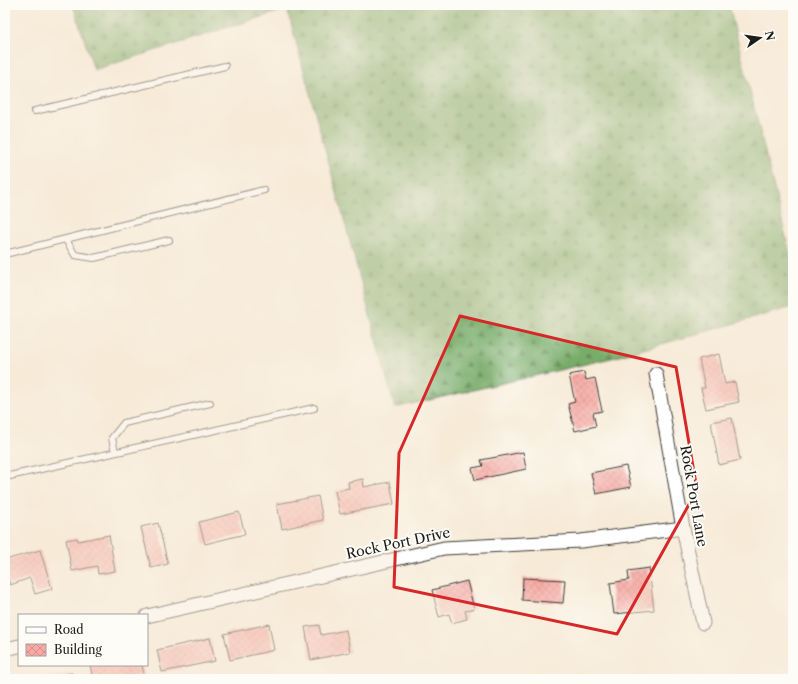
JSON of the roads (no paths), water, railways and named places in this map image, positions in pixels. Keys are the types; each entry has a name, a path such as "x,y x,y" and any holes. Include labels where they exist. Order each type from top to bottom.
{"street":[{"name":"Rock Port Lane","path":"656,374 683,528 703,623"},
{"name":"Rock Port Drive","path":"148,616 444,548 581,541 683,528"},
{"path":"5,649 18,646"}],"lane":[{"path":"36,111 225,66"},
{"path":"5,254 264,190"},
{"path":"66,240 75,255 94,258 169,240"},
{"path":"115,452 112,438 124,423 210,403"},
{"path":"5,477 314,408"}]}
